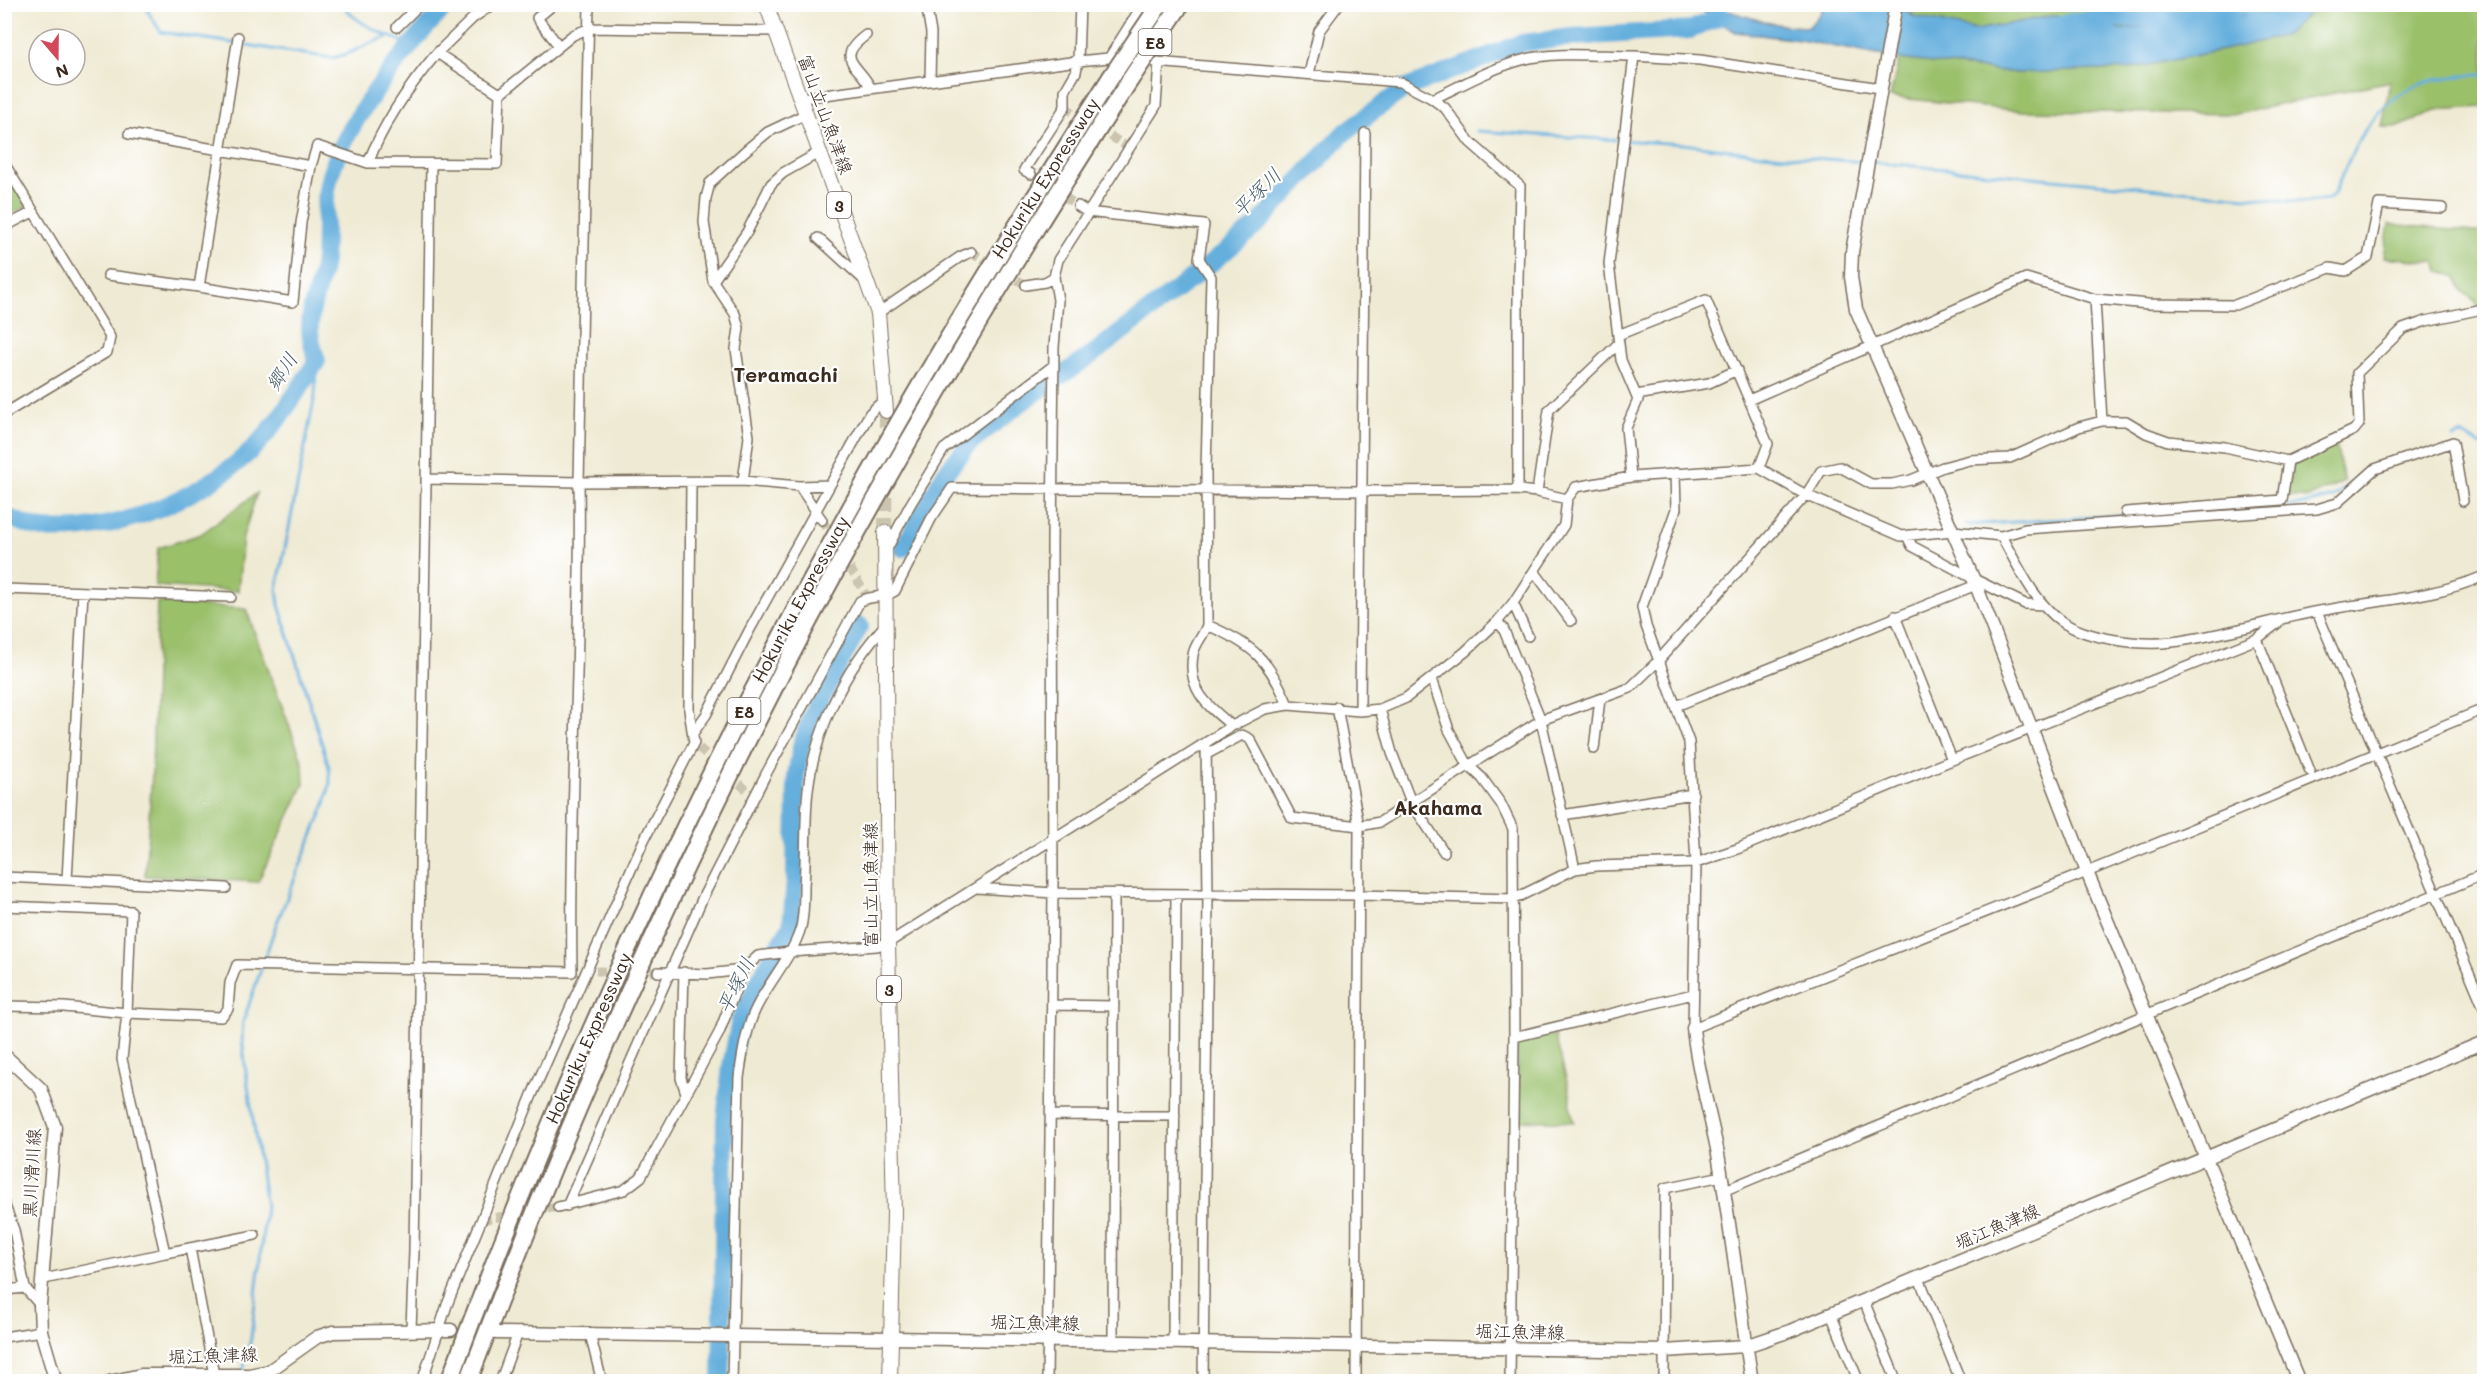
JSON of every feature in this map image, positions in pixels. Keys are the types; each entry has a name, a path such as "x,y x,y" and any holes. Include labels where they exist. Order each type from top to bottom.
{"highway":[{"name":"Hokuriku Expressway","path":"449,1382 496,1260 583,1051 683,833 778,643 898,423 1008,239 1160,4"},
{"name":"Hokuriku Expressway","path":"468,1382 523,1240 599,1057 698,842 766,705 856,534 924,414 1024,247 1181,4"}],"main road":[{"name":"富山立山魚津線","path":"766,4 879,313 885,405"},
{"path":"1896,4 1852,252 1851,277 1856,309 1975,582 2087,872 2299,1382"},
{"name":"富山立山魚津線","path":"885,532 888,943 894,1213 890,1382"},
{"path":"1693,1028 1696,1058 1710,1111 1722,1176 1752,1382"},
{"name":"堀江魚津線","path":"496,1334 1049,1340 1204,1345 1664,1351 1746,1346 1919,1278 2484,1042"},
{"name":"黒川滑川線","path":"4,1055 41,1089 55,1127 44,1279 40,1305 41,1331 56,1382"},
{"name":"堀江魚津線","path":"109,1382 141,1375 214,1375 249,1378 269,1371 317,1337 333,1332 446,1330"}],"street":[{"path":"397,27 420,4"},
{"path":"368,163 376,141 396,107 437,53 473,18 493,4"},
{"path":"554,4 537,18 560,46"},
{"path":"572,972 571,910 581,554 579,482 589,4"},
{"path":"926,4 931,33 930,81"},
{"path":"1031,174 1024,170 1065,107 1065,91 1076,72 1080,4"},
{"path":"1109,58 1143,4"},
{"path":"1309,74 1319,31 1339,4"},
{"path":"108,274 293,302 301,223 311,166 318,146 368,163 497,164 500,94 573,35 590,28 777,31"},
{"path":"866,36 852,47 850,55 851,64 867,80 871,89"},
{"path":"200,287 238,37"},
{"path":"437,53 500,94"},
{"path":"1431,98 1499,68 1523,60 1548,56 1634,56 1700,60 1881,85"},
{"path":"1631,477 1626,428 1638,400 1622,360 1609,264 1634,56"},
{"path":"802,98 1109,58 1400,82 1431,98 1445,108 1470,142 1520,186 1518,490"},
{"path":"1047,1382 1053,892 1051,842 1054,364 1058,300 1054,277 1058,260 1156,106 1159,62"},
{"path":"743,481 749,437 736,349 740,328 735,314 713,281 704,222 706,198 710,183 768,132 806,114"},
{"path":"1360,711 1365,133"},
{"path":"129,134 311,166"},
{"path":"713,281 747,232 771,184 783,172 820,152"},
{"path":"4,163 110,337 107,352 4,414"},
{"path":"411,1329 431,165"},
{"path":"1749,400 2026,278 2095,298 2148,304 2235,305 2330,268 2346,271 2368,257 2379,204 2442,208"},
{"path":"1078,206 1087,212 1204,225 1199,259 1211,277 1206,490 1208,625 1193,654 1193,683 1207,705 1232,726"},
{"path":"4,227 33,212"},
{"path":"818,238 868,284"},
{"path":"879,313 960,257 971,252"},
{"path":"1026,285 1045,282 1054,277"},
{"path":"2095,298 2102,422"},
{"path":"1536,492 1549,410 1619,339 1706,300 1768,444 1759,468"},
{"path":"1206,754 1242,735 1250,740 1292,819 1359,826 1380,822 1541,720 1630,688 1659,660 1806,495 1821,471 1840,467 1871,484 1911,480 1927,472 1970,460 2010,458 2079,427 2102,422 2126,421 2146,433 2168,441 2225,447 2288,461 2354,430 2360,424 2357,373 2403,329 2426,321 2477,310"},
{"path":"885,553 910,505 944,449 1054,364"},
{"path":"1636,395 1709,383 1737,370"},
{"path":"422,1382 446,1330 447,1305 503,1168 585,972 644,840 696,741 706,715 749,631 819,516 830,485 870,413 885,405"},
{"path":"1567,499 1518,490 952,488 931,519 895,591 886,597 867,597 860,601 751,794 563,1207 624,1190 641,1177 719,1033 743,970 758,956 877,946 888,943 1232,726 1265,709 1288,705 1360,711 1380,709 1406,698 1432,679 1497,622 1564,525 1567,499 1576,487 1631,477 1759,468 1806,495 1901,536 1953,531 2001,536 2025,524 2317,509 2337,503 2375,469 2453,442 2463,501"},
{"path":"2126,512 2282,500 2288,461"},
{"path":"1675,473 1676,509 1642,608 1646,626 1689,742 1696,863 1693,1028 2087,872 2484,709"},
{"path":"427,479 691,483 743,481 799,486 830,485"},
{"path":"691,483 689,710 696,741"},
{"path":"799,486 819,516"},
{"path":"1907,536 1912,546 1975,582 2025,604 2044,605"},
{"path":"2001,536 2044,605 2062,622 2096,636 2134,642 2171,642 2317,612 2424,594 2484,576"},
{"path":"1534,571 1571,621"},
{"path":"1677,706 1975,582"},
{"path":"4,589 231,597"},
{"path":"67,880 83,592"},
{"path":"1512,603 1528,636"},
{"path":"2317,612 2484,1008"},
{"path":"1895,616 1952,760"},
{"path":"977,888 1114,894 1359,895 1514,899 1575,869 1596,866 1696,863 1787,829 1952,760 2257,639 2280,621"},
{"path":"1497,622 1503,628 1541,720 1575,869"},
{"path":"732,1382 739,1078 752,1016 775,973 790,952 801,927 807,799 813,755 821,730 871,640 886,624"},
{"path":"1208,625 1255,650 1277,680 1288,705"},
{"path":"2257,639 2310,771"},
{"path":"1432,679 1449,730 1468,765 1482,778 1501,804 1513,829 1514,1037 1509,1382"},
{"path":"1594,749 1599,699"},
{"path":"1337,708 1359,826 1356,1382"},
{"path":"1380,709 1392,753 1411,802 1444,852"},
{"path":"1203,1382 1208,894 1206,744"},
{"path":"1562,815 1693,794"},
{"path":"1723,1191 2484,874"},
{"path":"4,877 226,888"},
{"path":"1113,1342 1114,894"},
{"path":"1173,1343 1176,894"},
{"path":"4,906 131,911 127,1013 122,1059 165,1253"},
{"path":"4,1006 64,1007 127,1013 221,1017 228,1009 230,983 237,965 596,971"},
{"path":"658,972 707,974 743,970"},
{"path":"684,972 681,1078 686,1093"},
{"path":"1514,1037 1693,994"},
{"path":"1052,1005 1114,1006"},
{"path":"1050,1115 1174,1116"},
{"path":"1664,1382 1665,1188 1722,1176"},
{"path":"4,1203 14,1230 25,1288 40,1305"},
{"path":"44,1279 255,1235"},
{"path":"189,1248 214,1375"},
{"path":"1919,1278 1961,1382"},
{"path":"4,1290 25,1288"},
{"path":"1864,1300 1897,1382"},
{"path":"1831,1314 1859,1382"},
{"path":"4,1337 41,1331"},
{"path":"500,1382 518,1333"},
{"path":"590,1334 602,1382"}],"green space":[{"path":"1905,4 2255,5 2243,15 2122,29 2056,15 1979,30 1917,18 1905,8"},
{"path":"2319,5 2484,5 2484,107 2436,110 2399,127 2382,127 2390,81 2237,114 2023,111 1890,97 1899,59 2018,73 2285,35"},
{"path":"4,169 27,206 5,217 4,217"},
{"path":"2389,224 2484,233 2484,315 2480,314 2476,302 2461,290 2457,277 2439,271 2436,262 2384,257"},
{"path":"2336,444 2344,481 2308,498 2286,496 2294,462"},
{"path":"257,493 243,536 238,591 155,586 158,548 201,534"},
{"path":"157,602 246,609 303,763 304,784 258,882 145,876 152,773"},
{"path":"1555,1035 1571,1098 1570,1106 1574,1122 1519,1120 1517,1041"}],"water":[{"path":"1692,5 1713,5 1765,22 1809,27 1822,11 1819,5 1896,5 1913,16 1976,30 2056,15 2122,29 2243,15 2255,5 2318,5 2285,35 2238,47 2128,69 2018,73 1899,59 1800,40 1736,32"}],"waterway":[{"path":"143,4 161,32 331,58 388,37"},
{"path":"342,4 364,24 412,44"},
{"name":"郷川","path":"4,516 44,529 95,527 121,521 147,513 195,491 238,462 261,440 281,415 317,361 311,338 310,322 323,267 326,199 333,167 358,117 375,91 448,4"},
{"path":"2060,24 2086,20 2215,15 2246,4"},
{"name":"平塚川","path":"903,548 945,473 971,442 1021,403 1090,356 1204,269 1256,226 1344,133 1404,89 1522,43 1572,37 1690,30 1722,16"},
{"path":"1870,162 2300,202 2328,200 2334,194 2358,142 2386,105 2404,92 2426,82 2452,77 2484,75"},
{"path":"1477,131 1683,144 1762,154 1864,162"},
{"path":"243,1371 251,1338 266,1206 246,1073 242,1037 243,1022 276,925 325,804 330,783 329,767 279,605 277,589 315,395 317,361"},
{"path":"2453,438 2461,435 2484,446"},
{"path":"2190,512 2300,505 2334,497 2361,476"},
{"path":"1967,525 2127,515"},
{"name":"平塚川","path":"721,1382 725,1120 731,1066 740,1020 761,976 791,926 795,880 796,775 802,742 813,713 860,626"}],"tunnel":[{"path":"1065,107 1129,148"},
{"path":"1031,174 1078,206"},
{"path":"971,252 1026,285"},
{"path":"885,532 886,411"},
{"path":"822,520 835,541"},
{"path":"843,556 867,597"},
{"path":"699,748 748,791"},
{"path":"596,971 658,972"},
{"path":"534,1211 558,1207"},
{"path":"482,1220 515,1214"}],"district":[{"name":"Teramachi","path":"786,374"},
{"name":"Akahama","path":"1438,807"}]}
